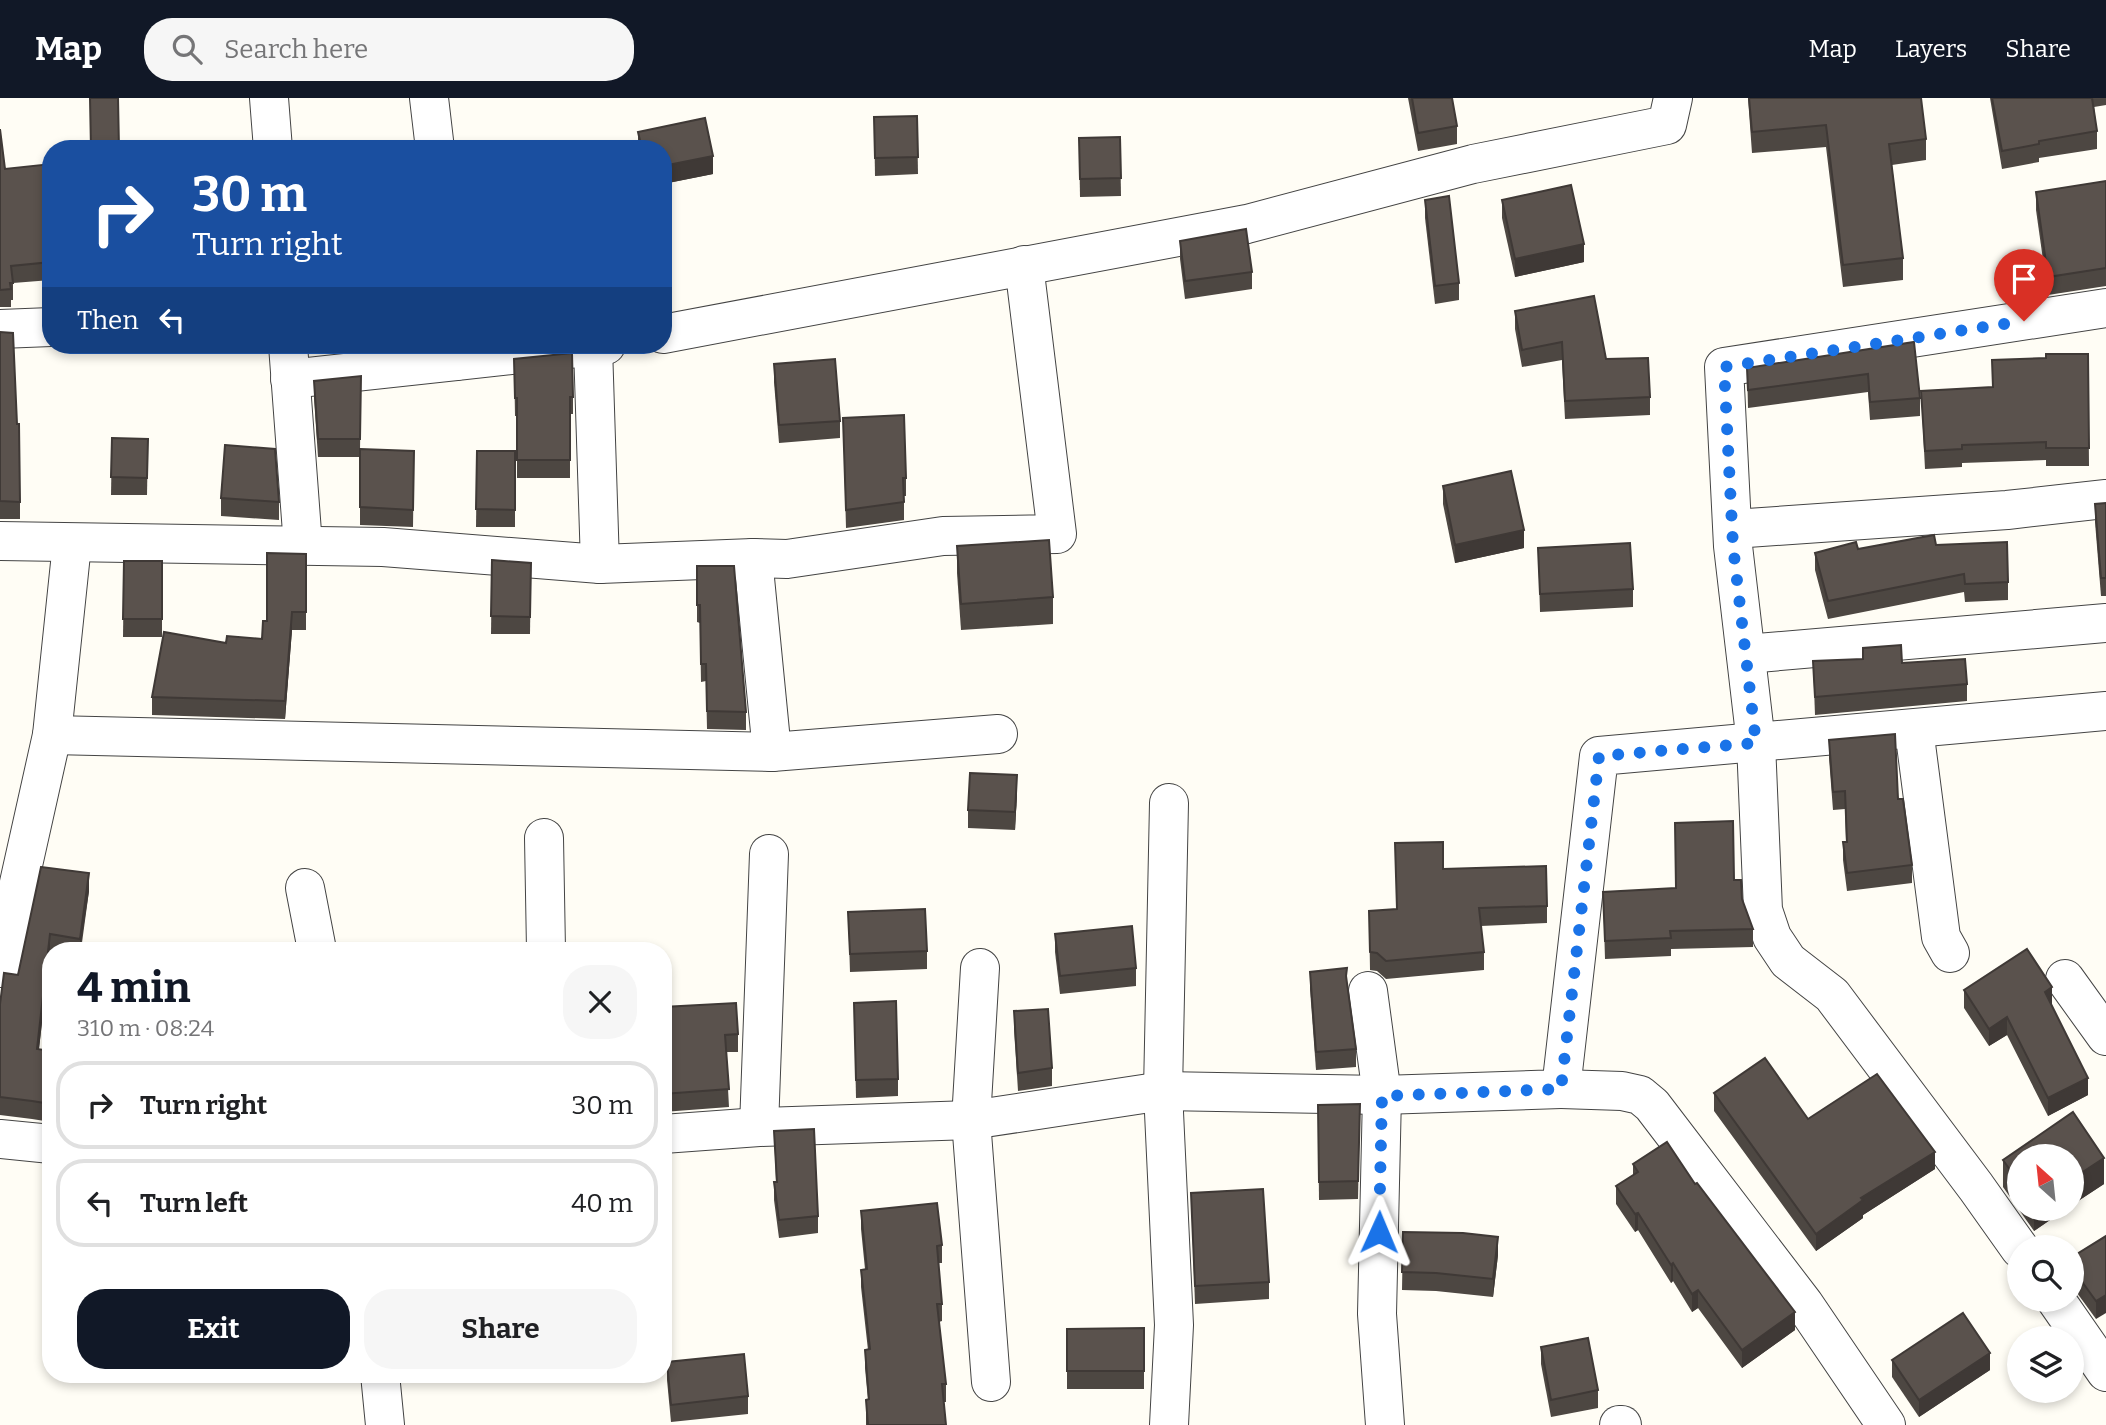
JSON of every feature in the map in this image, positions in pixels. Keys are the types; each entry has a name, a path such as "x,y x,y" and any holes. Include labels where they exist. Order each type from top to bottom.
{"street":[{"path":"269,98 272,140"},
{"path":"429,98 434,140"},
{"path":"672,332 1247,224 1473,164 1667,125 1673,98"},
{"path":"0,541 383,547 600,564 787,559 943,537 1057,534 1024,265"},
{"path":"2010,1235 1832,995 1788,961 1772,937 1763,910 1756,743 1733,528 1724,367 2106,308"},
{"path":"0,329 42,327"},
{"path":"303,546 289,362 437,354"},
{"path":"600,354 600,564"},
{"path":"1733,528 2007,510 2106,499"},
{"path":"0,968 52,736 72,544"},
{"path":"753,558 772,752"},
{"path":"1746,654 2106,623"},
{"path":"1561,1089 1599,756 2106,712"},
{"path":"1914,729 1941,937 1950,953"},
{"path":"52,736 772,752 998,734"},
{"path":"1169,803 1163,1091 1174,1325 1169,1425"},
{"path":"544,838 547,942"},
{"path":"759,1127 769,855"},
{"path":"305,888 315,942"},
{"path":"980,968 971,1120 991,1382"},
{"path":"2065,979 2106,1036"},
{"path":"1368,991 1382,1096 1377,1314 1385,1425"},
{"path":"672,1133 759,1127 971,1120 1163,1091 1382,1096 1561,1089 1622,1091 1640,1095 1652,1105 1804,1304 1885,1425"},
{"path":"0,1139 42,1143"},
{"path":"2064,1312 2106,1371"},
{"path":"377,1424 379,1383"}],"building":[{"path":"90,98 118,98 119,140 91,140"},
{"path":"1412,98 1452,98 1457,126 1418,133"},
{"path":"1749,98 1921,98 1926,139 1889,144 1903,258 1843,265 1826,125 1752,132"},
{"path":"1992,98 2092,98 2097,131 2039,141 2039,144 2002,151"},
{"path":"917,116 918,157 875,158 874,117"},
{"path":"705,118 713,156 672,164 672,140 640,140 638,132"},
{"path":"0,129 5,169 42,165 42,263 11,266 11,289 0,290"},
{"path":"1120,137 1121,178 1080,179 1079,138"},
{"path":"2106,181 2106,268 2048,277 2036,192"},
{"path":"1571,185 1584,244 1515,259 1502,200"},
{"path":"1449,196 1459,283 1435,286 1425,200"},
{"path":"1246,229 1252,272 1185,281 1180,241"},
{"path":"1594,296 1606,359 1648,358 1650,397 1565,401 1562,342 1522,350 1515,311"},
{"path":"0,332 13,333 19,424 20,502 0,501"},
{"path":"1914,342 1920,398 1870,402 1868,374 1748,390 1747,368"},
{"path":"572,354 570,460 517,460 514,359"},
{"path":"2046,354 2088,354 2089,448 2046,448 2046,442 1962,445 1962,449 1925,451 1921,391 1993,387 1992,360 2046,358"},
{"path":"835,359 840,421 779,425 774,364"},
{"path":"361,376 360,439 318,439 314,381"},
{"path":"904,415 904,502 846,510 843,418"},
{"path":"112,438 148,439 147,478 111,477"},
{"path":"225,445 275,449 279,502 221,498"},
{"path":"360,449 414,451 413,510 360,507"},
{"path":"477,451 515,451 515,510 476,509"},
{"path":"1511,471 1524,530 1455,545 1443,486"},
{"path":"2106,503 2106,578 2101,578 2095,504"},
{"path":"1934,535 1936,545 2007,542 2008,582 1965,584 1964,574 1828,601 1815,553 1856,542 1858,549"},
{"path":"1049,540 1053,597 961,604 957,546"},
{"path":"1630,543 1633,589 1540,594 1538,548"},
{"path":"267,553 306,554 306,612 292,612 285,701 152,697 164,632 226,643 227,636 262,639 263,621 267,621"},
{"path":"492,560 531,563 530,617 491,616"},
{"path":"124,561 162,561 162,619 123,619"},
{"path":"697,566 734,566 746,712 707,711 706,664 701,664"},
{"path":"1901,645 1902,663 1965,659 1967,684 1815,697 1813,661 1863,659 1863,648"},
{"path":"1895,734 1898,799 1903,799 1912,865 1847,873 1843,842 1847,842 1845,791 1833,792 1829,740"},
{"path":"970,773 1017,775 1015,812 968,810"},
{"path":"1733,821 1734,880 1741,880 1742,899 1753,929 1670,931 1671,938 1605,941 1603,892 1676,888 1675,823"},
{"path":"1443,842 1443,869 1546,866 1547,906 1479,908 1484,952 1386,961 1377,953 1370,952 1369,911 1397,909 1395,843"},
{"path":"41,867 89,873 80,939 50,934 49,942 42,942 42,1005 37,1049 42,1050 42,1103 0,1097 0,1004 4,973 18,975"},
{"path":"925,909 927,951 850,954 848,912"},
{"path":"1132,926 1136,968 1060,976 1055,934"},
{"path":"2027,949 2052,987 2045,992 2088,1078 2048,1098 2007,1017 1989,1029 1964,990"},
{"path":"1347,968 1356,1049 1316,1052 1310,972"},
{"path":"896,1001 898,1079 856,1080 854,1003"},
{"path":"736,1003 738,1034 725,1035 729,1089 672,1093 672,1007"},
{"path":"1048,1009 1052,1068 1018,1073 1014,1011"},
{"path":"1765,1058 1808,1119 1877,1074 1935,1152 1861,1198 1863,1200 1816,1234 1714,1093"},
{"path":"1360,1104 1358,1181 1319,1182 1318,1105"},
{"path":"2073,1112 2104,1158 2084,1171 2084,1144 2026,1144"},
{"path":"814,1129 818,1216 779,1220 774,1182 777,1182 774,1131"},
{"path":"1667,1142 1695,1184 1697,1183 1795,1312 1742,1350 1698,1290 1692,1294 1638,1213 1635,1214 1616,1186 1638,1172 1633,1164"},
{"path":"1263,1189 1269,1282 1195,1286 1191,1193"},
{"path":"937,1203 942,1245 937,1246 942,1304 937,1304 946,1384 942,1384 946,1425 868,1425 865,1350 870,1349 861,1270 867,1269 861,1211"},
{"path":"1403,1232 1463,1233 1498,1237 1493,1279 1402,1272"},
{"path":"2106,1236 2106,1295 2096,1301 2084,1284 2084,1250"},
{"path":"1963,1313 1990,1353 1919,1400 1892,1360"},
{"path":"1144,1328 1144,1371 1067,1371 1067,1329"},
{"path":"1588,1338 1598,1390 1551,1400 1541,1347"},
{"path":"744,1354 748,1396 671,1405 669,1383 672,1383 672,1361"}],"route":[{"path":"1379,1232 1382,1096 1561,1089 1599,756 1756,743 1733,546 1724,367 2024,321"}]}
